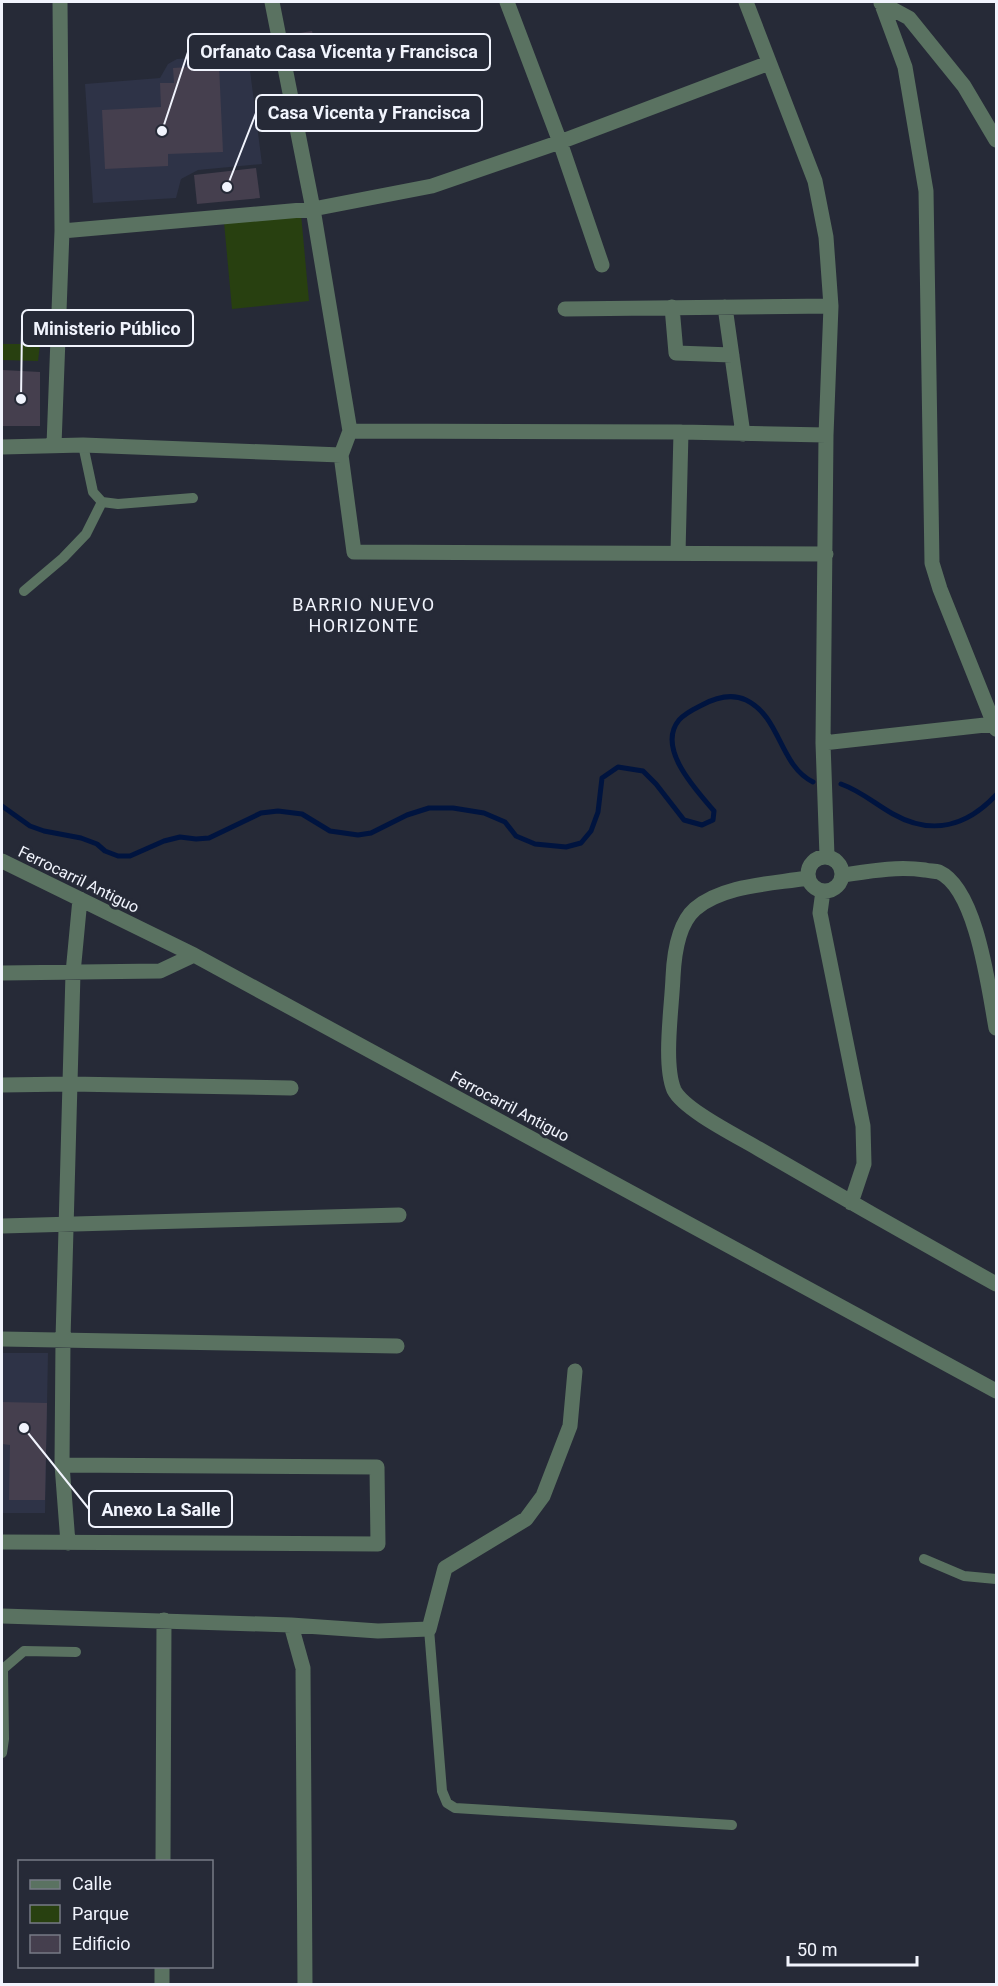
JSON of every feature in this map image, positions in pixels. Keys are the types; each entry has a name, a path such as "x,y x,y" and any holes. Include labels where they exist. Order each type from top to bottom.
{"street":[{"path":"54,445 62,231 60,2"},
{"path":"272,2 313,209 350,431 341,455 354,552 826,554"},
{"path":"507,2 560,142 602,265"},
{"path":"746,2 815,182 826,237 831,306 826,435 824,743 827,856"},
{"path":"881,2 909,18 964,86 996,140"},
{"path":"824,743 995,727 940,589 932,563 926,191 905,67 881,2"},
{"path":"62,231 313,209 432,186 560,142 769,63"},
{"path":"565,309 831,306"},
{"path":"672,307 676,353 732,355"},
{"path":"725,307 743,434"},
{"path":"350,431 826,435"},
{"path":"678,554 681,432"},
{"path":"2,447 83,445 341,455"},
{"path":"827,856 836,859 843,875 839,884 832,890 823,891 813,887 807,878 808,866 816,858 827,856"},
{"name":"Ferrocarril Antiguo","path":"2,861 194,955 996,1391"},
{"path":"843,875 881,869 909,868 939,872 957,887 979,939 996,1028"},
{"path":"807,878 724,892 694,910 684,925 674,959 669,1066 674,1090 684,1103 851,1203 996,1284"},
{"path":"823,891 820,913 863,1126 864,1164 851,1203"},
{"path":"68,1543 62,1465 63,1339 73,973 81,899"},
{"path":"2,973 160,971 194,955"},
{"path":"2,1085 291,1088"},
{"path":"2,1226 399,1215"},
{"path":"2,1339 397,1346"},
{"path":"2,1616 291,1625 378,1631 429,1629 445,1568 526,1519 543,1496 570,1426 575,1371"},
{"path":"2,1542 378,1544 377,1467 62,1465"},
{"path":"162,1860 164,1620"},
{"path":"291,1625 303,1668 305,1984"},
{"path":"162,1968 162,1984"}],"lane":[{"path":"83,445 93,492 102,502 118,504 194,498"},
{"path":"24,591 63,558 86,534 102,502"},
{"path":"924,1559 964,1576 996,1579"},
{"path":"429,1629 442,1791 447,1803 455,1808 732,1825"},
{"path":"2,1753 4,1739 3,1669 24,1651 76,1652"}],"shaded area":[{"path":"248,55 262,164 198,170 181,179 176,198 93,203 85,84 160,78 168,64 177,59"},
{"path":"2,1353 48,1353 45,1513 2,1513"}],"green space":[{"path":"301,214 309,301 232,309 224,222"},
{"path":"2,344 40,344 38,361 2,360"}],"building":[{"path":"312,31 318,55 291,59 287,35"},
{"path":"219,65 223,152 168,154 168,166 105,169 102,110 161,107 160,83 174,83 173,68"},
{"path":"256,168 260,198 197,204 194,175"},
{"path":"2,370 40,372 40,426 2,426"},
{"path":"2,1402 47,1403 45,1500 9,1500 10,1445 2,1444"}],"waterway":[{"path":"2,806 30,826 81,838 118,856 130,856 164,841 180,837 209,838 261,813 278,811 302,814 330,831 358,835 371,833 407,815 429,808 453,808 484,813 505,822 516,836 535,844 566,847 581,843 591,831 598,812 602,778 618,767 643,771 684,820 702,825 713,820 714,811 681,768 672,743 673,731 684,715 712,700 723,697 740,698 758,708 774,729 793,764 813,782"},
{"path":"841,784 907,821 935,826 961,820 973,814 996,795"}],"place":[{"name":"Orfanato Casa Vicenta y Francisca","path":"162,131"},
{"name":"Casa Vicenta y Francisca","path":"227,187"},
{"name":"Ministerio Público","path":"21,399"},
{"name":"Anexo La Salle","path":"24,1428"}],"district":[{"name":"BARRIO NUEVO HORIZONTE","path":"364,615"}]}
